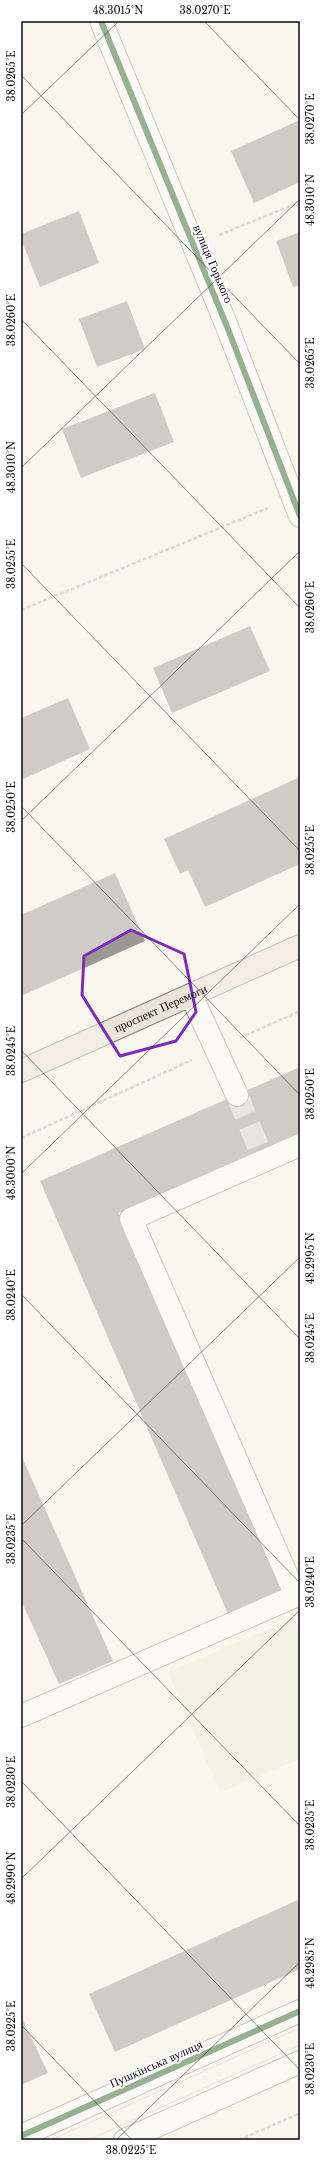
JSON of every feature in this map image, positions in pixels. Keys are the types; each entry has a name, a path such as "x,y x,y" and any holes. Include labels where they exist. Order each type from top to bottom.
{"main road":[{"name":"проспект Перемоги","path":"21,1071 300,946"}],"street":[{"name":"вулиця Горького","path":"101,21 226,324 296,507"},
{"path":"191,995 237,1095"},
{"path":"21,1716 298,1595 131,1219 263,1156 300,1145"},
{"name":"Пушкінська вулиця","path":"21,2136 300,2011"},
{"path":"125,2140 300,2062"}],"path":[{"path":"193,246 300,202"},
{"path":"21,610 296,507"},
{"path":"21,1138 300,1011"},
{"path":"239,2140 300,2113"}],"highlighted area":[{"path":"131,930 184,954 196,1012 176,1041 120,1056 82,995 84,956"}],"green space":[{"path":"295,1618 300,1631 300,1759 220,1793 168,1672"}],"building":[{"path":"300,120 300,182 254,203 231,151"},
{"path":"79,211 99,263 40,287 21,239 21,234"},
{"path":"300,232 300,285 293,287 276,241"},
{"path":"127,301 145,349 97,367 79,319"},
{"path":"155,393 174,442 81,478 62,429"},
{"path":"250,626 270,671 172,713 153,668"},
{"path":"68,698 90,749 21,780 21,718"},
{"path":"300,777 300,864 205,907 188,870 180,874 164,839"},
{"path":"115,873 145,941 21,996 21,915"},
{"path":"300,1067 300,1134 119,1213 283,1591 228,1614 40,1181"},
{"path":"21,1455 113,1661 59,1684 21,1600"},
{"path":"300,1899 300,1969 115,2052 89,1994"},
{"path":"21,2016 48,2073 21,2085"}],"tunnel":[{"path":"237,1095 260,1151"}],"tram line":[{"path":"51,2140 300,2028"},
{"path":"88,2140 300,2045"}],"cycle path":[{"path":"101,21 226,324 300,516"},
{"path":"21,2136 300,2011"}]}
